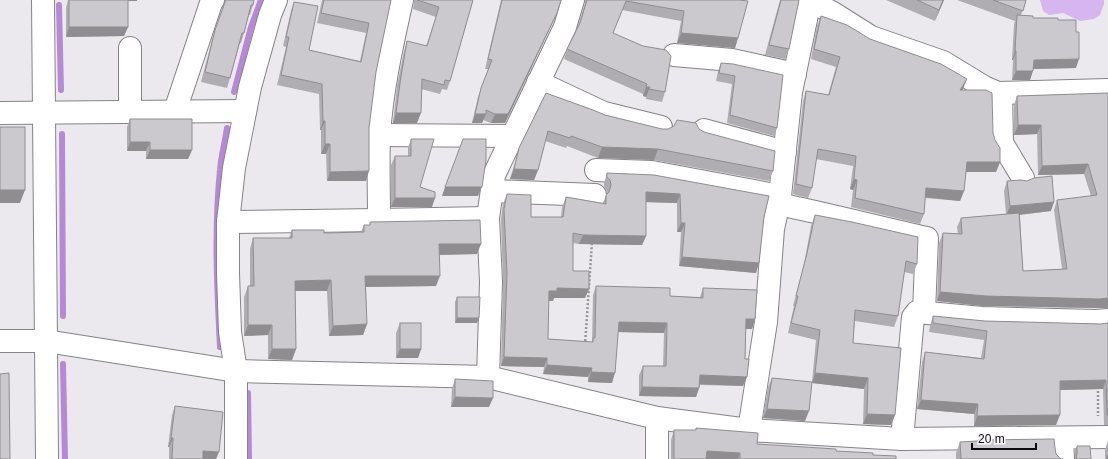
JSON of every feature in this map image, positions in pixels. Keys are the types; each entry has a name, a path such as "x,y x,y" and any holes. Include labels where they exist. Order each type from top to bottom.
{"street":[{"path":"43,0 47,459"},
{"path":"175,112 213,0"},
{"path":"236,459 236,371 230,332 228,222 234,168 250,87 270,15 276,0"},
{"path":"379,220 379,135 388,66 402,0"},
{"path":"488,377 491,282 488,218 494,175 565,27 573,0"},
{"path":"749,430 766,322 773,229 779,200 791,92 809,0 871,37 943,62 984,87 998,93 1108,90"},
{"path":"130,48 130,112"},
{"path":"674,55 732,60 795,74"},
{"path":"538,82 604,113 661,127"},
{"path":"1001,93 1002,143 1023,178"},
{"path":"0,113 246,111"},
{"path":"704,130 785,152"},
{"path":"379,135 513,136"},
{"path":"596,170 652,172 779,200 869,225 927,238 924,312"},
{"path":"492,191 595,195"},
{"path":"228,222 488,218"},
{"path":"902,439 913,317 917,312 982,318 1108,320"},
{"path":"0,341 46,341 236,371 488,377 657,418 749,430 1062,448 1103,437"},
{"path":"657,418 657,459"}],"path":[{"path":"584,352 592,242"},
{"path":"1098,383 1103,437"}],"shaded area":[{"path":"1040,0 1104,0 1104,4 1100,15 1094,19 1080,21 1063,13 1049,15 1043,11"}],"building":[{"path":"69,0 128,0 128,27 69,27"},
{"path":"226,0 254,0 253,5 251,5 244,33 242,33 230,78 205,72 215,30"},
{"path":"324,0 391,0 376,72 369,128 369,171 330,172 330,144 325,144 322,84 281,75 289,37 286,37 294,2 318,6 309,50 361,62 369,23 321,13"},
{"path":"417,0 473,0 450,81 445,80 444,85 422,79 421,113 396,113 407,41 427,46 439,7"},
{"path":"502,0 561,0 557,13 508,114 495,114 486,110 486,114 475,114 481,88 492,60 488,59"},
{"path":"587,0 748,1 738,38 681,33 684,11 626,1 613,33 643,46 666,50 671,56 665,92 649,89 650,87 646,87 647,84 567,49 580,23"},
{"path":"781,0 799,0 789,49 769,45"},
{"path":"917,0 943,0 939,10"},
{"path":"993,0 1026,0 1023,11"},
{"path":"1017,15 1033,16 1033,18 1076,20 1076,32 1079,32 1079,59 1034,60 1033,71 1016,71 1015,51"},
{"path":"821,16 847,25 870,39 941,64 967,79 960,90 986,90 992,93 993,133 1000,148 1000,162 967,162 964,191 926,188 924,214 855,198 857,180 854,179 856,156 818,149 812,188 796,184 806,91 829,95 840,57 814,49"},
{"path":"721,63 733,64 783,75 777,128 730,115 735,76 719,73"},
{"path":"546,93 605,115 662,129 668,129 674,126 677,120 696,123 699,129 704,132 775,151 773,171 658,149 602,147 571,136 570,138 548,131 538,170 514,169 519,148"},
{"path":"1108,93 1108,298 986,296 940,292 943,233 962,234 961,218 1019,213 1023,271 1067,269 1057,200 1097,195 1088,164 1042,166 1041,125 1018,125 1017,96"},
{"path":"130,119 192,119 192,150 150,150 150,142 130,142"},
{"path":"0,127 25,127 25,190 0,190"},
{"path":"411,139 434,139 420,187 435,192 435,198 395,198 395,156 411,156"},
{"path":"463,139 486,139 486,160 482,187 445,187"},
{"path":"607,173 654,175 769,196 764,217 759,263 682,257 685,223 681,223 680,194 646,192 646,236 583,235 573,233 573,271 589,271 589,289 557,288 557,291 549,291 548,339 593,342 593,338 595,338 596,286 670,288 670,296 703,298 703,288 757,290 755,319 746,319 745,359 749,359 747,377 700,375 699,388 642,387 643,366 666,366 667,323 619,322 615,373 591,372 592,368 547,365 547,358 504,357 507,273 504,209 507,194 531,195 531,217 563,217 566,197 606,204 606,195 609,192 611,185 610,180 607,177"},
{"path":"1052,176 1054,202 1010,206 1007,181 1027,181 1034,178"},
{"path":"815,215 918,237 917,264 906,261 898,316 855,310 853,343 901,348 895,415 867,414 868,378 815,373 820,330 791,323"},
{"path":"480,220 481,244 439,244 440,276 365,276 367,324 333,326 331,280 295,281 296,349 272,349 272,325 248,325 248,286 254,286 253,238 292,238 292,230 324,230 324,233 364,232 364,225 370,225 370,222"},
{"path":"457,297 480,297 479,318 457,318"},
{"path":"933,316 985,321 1108,323 1108,415 1106,380 1060,381 1060,415 977,416 978,404 921,400 925,352 984,359 987,331 933,323"},
{"path":"400,323 421,323 421,349 400,349"},
{"path":"9,373 10,459 0,459 0,374"},
{"path":"772,378 812,382 809,411 767,409"},
{"path":"455,379 493,381 493,398 455,397"},
{"path":"175,406 223,412 219,452 203,451 203,459 172,459 173,438 171,438"},
{"path":"696,428 758,433 757,444 836,449 836,451 896,456 896,459 740,459 740,453 707,451 706,459 674,459 674,430 696,430"},
{"path":"1054,439 1056,454 1061,459 961,459 960,442 978,440"},
{"path":"1077,446 1090,446 1091,459 1076,459"}],"waterway":[{"path":"234,92 251,27 261,0"},
{"path":"59,5 61,90"},
{"path":"220,347 217,281 217,214 221,165 227,128"},
{"path":"62,134 63,316"},
{"path":"63,364 65,459"},
{"path":"248,393 249,459"}]}
